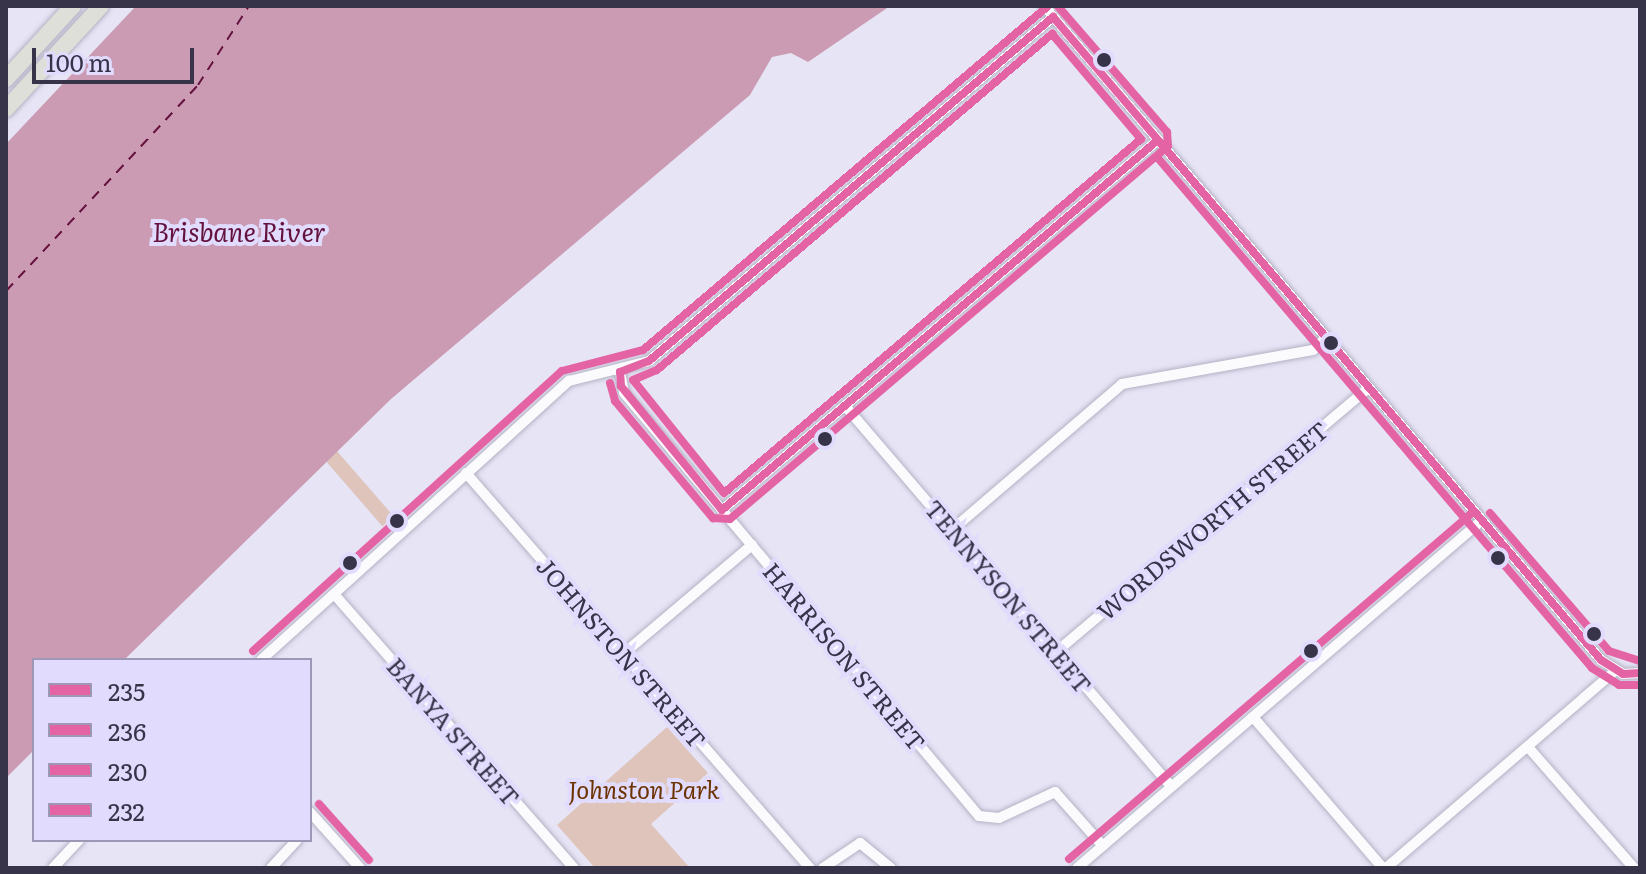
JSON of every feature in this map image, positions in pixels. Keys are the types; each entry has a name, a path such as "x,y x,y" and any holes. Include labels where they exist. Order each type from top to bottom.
{"highway":[{"path":"6,79 73,6"},
{"path":"6,109 101,6"}],"street":[{"path":"1044,6 1481,521 1615,671 1640,673"},
{"path":"263,658 576,375 620,372 649,361 1053,17"},
{"path":"722,510 1158,140"},
{"path":"953,529 1122,384 1313,350 1326,338"},
{"name":"HARRISON STREET","path":"620,372 624,393 979,816 999,818 1055,792 1103,846"},
{"name":"WORDSWORTH STREET","path":"1056,652 1368,388"},
{"name":"TENNYSON STREET","path":"846,407 1171,786"},
{"name":"JOHNSTON STREET","path":"466,473 810,868"},
{"path":"1077,868 1481,521"},
{"path":"623,654 752,545"},
{"name":"BANYA STREET","path":"334,594 574,868"},
{"path":"1253,717 1385,868 1615,671"},
{"path":"1528,747 1634,868 1640,864"},
{"path":"312,819 360,868"},
{"path":"53,868 77,842"},
{"path":"271,868 295,842"},
{"path":"823,868 860,843 891,868"}],"green space":[{"path":"336,450 394,516 382,526 325,460"},
{"name":"Johnston Park","path":"667,727 708,773 651,824 690,868 595,868 557,825"}],"water":[{"name":"Brisbane River","path":"136,6 890,6 808,62 791,53 772,57 750,95 391,399 126,658 32,658 32,752 6,778 6,144"}],"ferry route":[{"path":"6,291 198,85 249,6"}],"transit line":[{"name":"230","path":"253,651 562,371 643,350 1048,6"},
{"name":"230","path":"610,383 615,401 713,518 730,519 1168,146 1167,132 1058,6"},
{"name":"235","path":"1053,17 1158,140 722,510 621,386 620,372 649,361 1053,17"},
{"name":"236","path":"1052,34 1141,139 724,493 633,380 657,370 1052,34"},
{"name":"235","path":"1158,140 1601,660 1623,674 1640,673"},
{"name":"236","path":"1157,157 1592,668 1619,685 1640,685"},
{"name":"232","path":"1069,859 1473,512"},
{"name":"232","path":"1490,513 1609,651 1639,661"},
{"name":"230","path":"319,804 369,860"}]}
